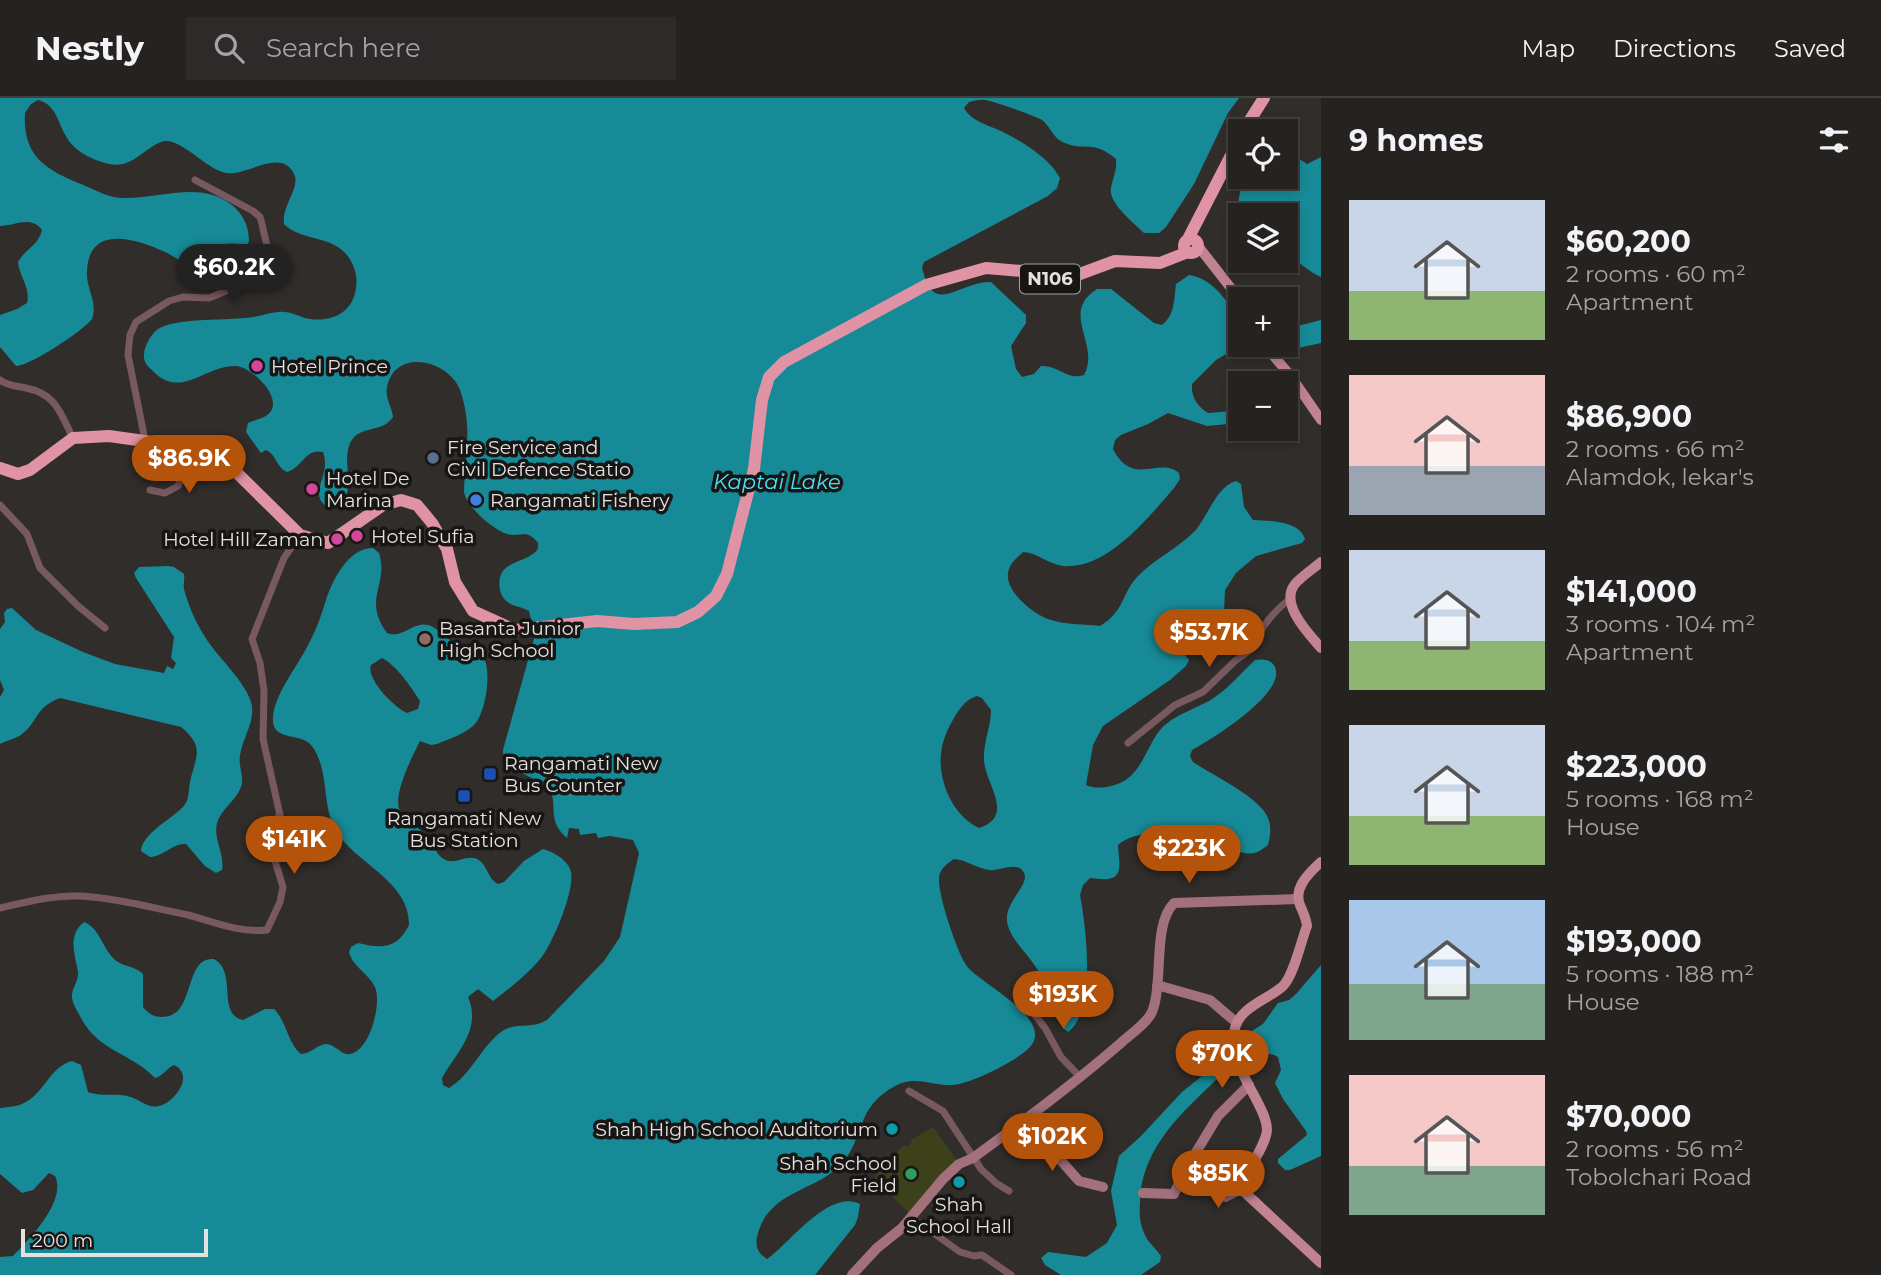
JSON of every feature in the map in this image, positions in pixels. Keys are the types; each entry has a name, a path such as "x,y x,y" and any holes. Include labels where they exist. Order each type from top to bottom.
{"highway":[{"name":"N106","path":"1251,119 1264,98"},
{"name":"N106","path":"300,535 328,543 383,505 401,500 417,505 432,523 447,549 456,582 473,611 516,631 597,621 634,624 677,622 698,612 716,596 726,574 754,469 769,377 784,362 926,285 986,268 1022,271 1050,279 1069,278 1115,261 1160,263 1174,257 1191,246 1194,225 1228,160"},
{"path":"0,468 18,474 30,470 73,438 109,436 192,450 236,472 300,535"}],"main road":[{"path":"1191,246 1210,261 1230,287"},
{"path":"1274,357 1321,420"},
{"path":"1321,562 1293,586 1290,599 1297,618 1321,648"},
{"path":"1321,862 1302,883 1298,892 1307,926 1285,985 1248,1010 1237,1023 1233,1043 1249,1085 1265,1116 1267,1130 1264,1142 1244,1176 1241,1189 1321,1262"}],"street":[{"path":"145,440 128,355 130,335 136,323 169,301 183,297 209,298 243,284 257,275 268,262 269,255 260,217 195,180"},
{"path":"0,380 49,396 73,438"},
{"path":"150,490 165,493 178,486 192,450"},
{"path":"0,505 27,534 40,568 78,606 105,628"},
{"path":"0,908 49,898 80,896 119,901 204,919 228,928 251,932 267,930 283,887 266,832 280,815 263,739 264,691 260,663 252,639 284,558 300,535"},
{"path":"1128,743 1175,705 1203,692 1235,661 1253,648 1266,624 1290,599"},
{"path":"852,1275 877,1248 894,1235 959,1164 973,1158 1081,1078 1152,1013 1164,923 1167,909 1174,903 1298,899"},
{"path":"1157,985 1210,1000 1237,1023"},
{"path":"1024,1001 1045,1028 1061,1057 1081,1078"},
{"path":"1143,1194 1174,1194 1185,1180 1218,1116 1249,1085"},
{"path":"909,1091 943,1111 973,1158 988,1176 1009,1191"},
{"path":"1025,1120 1079,1181 1103,1187"},
{"path":"1202,1178 1216,1193 1225,1196 1241,1189"},
{"path":"911,1217 960,1252 982,1255 1012,1275"}],"green space":[{"name":"Shah School Field","path":"933,1127 958,1162 909,1213 875,1179 879,1168 905,1145 907,1147 911,1140"}],"water":[{"name":"Kaptai Lake","path":"0,98 1239,98 1228,113 1194,184 1166,227 1159,233 1144,233 1113,200 1111,188 1116,159 1108,153 1101,149 1061,141 1042,120 1024,112 989,101 969,102 964,108 971,116 1034,150 1049,163 1060,178 1057,188 1048,196 924,262 922,267 927,283 933,291 948,294 979,283 991,282 1026,315 1026,323 1011,346 1016,369 1022,377 1034,374 1041,366 1068,375 1084,375 1088,352 1081,308 1086,298 1097,289 1111,289 1154,323 1162,325 1172,312 1176,284 1189,275 1209,284 1227,302 1228,353 1216,360 1192,384 1192,389 1198,404 1208,413 1228,412 1228,424 1207,426 1168,413 1121,435 1115,440 1113,449 1121,461 1137,469 1163,468 1179,473 1180,479 1174,488 1126,539 1095,560 1063,566 1023,552 1011,564 1008,577 1014,593 1028,607 1044,617 1063,623 1100,626 1115,614 1139,575 1195,531 1229,484 1236,481 1241,484 1244,507 1253,520 1283,523 1302,533 1305,539 1302,543 1256,556 1236,573 1225,590 1221,621 1208,629 1187,631 1178,641 1179,647 1189,660 1186,666 1103,726 1093,745 1086,785 1109,786 1129,778 1155,736 1166,724 1215,697 1255,660 1266,660 1275,667 1276,678 1270,690 1245,714 1192,750 1190,756 1193,762 1256,802 1270,825 1268,845 1248,854 1203,836 1164,832 1126,839 1118,845 1117,875 1108,879 1090,878 1083,885 1080,895 1085,927 1086,988 1077,1021 1068,1032 1064,1029 1060,1008 1052,992 1008,927 1007,914 1024,883 1024,873 1017,867 989,870 954,859 946,865 939,876 940,887 962,958 973,973 1025,1014 1033,1026 1035,1038 1028,1049 1012,1060 966,1082 947,1085 915,1081 895,1086 873,1104 855,1143 842,1163 831,1173 771,1209 757,1237 758,1250 767,1259 822,1211 848,1201 860,1204 855,1225 815,1275 0,1275 0,1257 13,1256 36,1230 51,1208 57,1186 55,1176 49,1173 33,1190 22,1193 0,1174 0,1108 30,1100 58,1069 72,1061 81,1065 88,1092 127,1096 151,1106 165,1104 176,1094 183,1081 180,1069 174,1065 155,1078 97,1038 81,1018 72,998 78,975 74,939 75,933 84,922 93,928 116,961 143,974 143,1007 153,1015 162,1017 177,1011 199,965 214,959 225,973 230,1010 235,1016 243,1020 265,1009 274,1009 293,1045 301,1054 326,1044 350,1054 357,1051 369,1036 377,994 372,982 353,961 349,952 351,947 358,943 382,946 394,943 409,925 407,910 392,885 345,843 336,831 328,810 321,764 311,745 307,741 278,732 273,722 276,703 313,634 332,584 343,566 356,553 373,548 379,553 381,574 376,601 380,621 387,633 398,634 423,624 431,626 450,640 480,652 487,667 487,688 479,718 467,731 437,744 420,741 401,784 399,809 427,837 442,858 452,861 477,859 498,884 504,882 524,861 543,849 560,857 571,872 570,891 562,916 541,958 493,1001 478,989 468,997 472,1009 470,1030 442,1078 443,1085 449,1088 457,1082 501,1032 547,1020 604,961 620,937 639,853 633,840 610,836 598,838 596,833 580,835 579,829 569,828 567,838 556,824 551,793 541,783 513,768 504,757 503,750 535,635 529,611 511,604 503,597 500,581 505,568 529,557 538,548 538,543 530,536 507,534 494,527 475,511 466,498 464,492 467,441 464,403 460,390 445,371 434,365 411,362 400,366 392,374 387,391 393,417 382,426 363,431 353,439 347,455 348,490 338,503 327,507 319,495 325,469 323,452 312,453 287,472 280,467 272,454 266,450 261,453 246,432 248,423 266,416 273,405 268,390 256,376 236,366 225,367 183,382 173,382 162,379 145,363 144,353 148,342 155,331 167,325 280,312 318,320 340,314 351,303 356,279 346,254 332,244 299,233 284,224 285,211 295,185 294,174 288,166 272,163 226,173 176,143 168,141 155,145 124,164 109,164 90,158 74,147 49,105 38,100 31,104 25,113 28,142 42,162 62,176 114,197 137,198 193,192 220,198 232,205 243,217 249,242 246,246 225,244 217,247 201,261 189,264 141,243 116,239 105,241 96,246 89,257 87,278 94,307 92,319 56,347 16,366 0,347 0,315 27,303 27,292 18,262 38,240 42,230 28,222 0,226","holes":["382,658 420,701 418,709 407,713 377,685 371,665","977,696 982,698 991,710 984,760 997,808 996,816 990,823 979,828 962,815 949,797 942,775 941,754 946,735 964,704"]},
{"path":"1321,157 1321,277 1298,262 1298,203 1238,203 1241,190 1298,189 1298,158 1307,164"},
{"path":"1321,320 1321,343 1298,348 1298,326"},
{"path":"168,566 184,574 184,589 198,624 209,643 242,684 252,706 251,721 240,756 241,787 217,823 222,870 216,873 205,866 186,844 177,845 150,857 141,851 146,839 182,808 188,799 197,753 194,741 181,727 60,698 41,710 22,734 0,744 0,697 4,690 0,680 0,629 5,622 4,613 7,609 12,608 36,630 83,652 115,664 164,673 167,666 173,669 176,663 171,658 174,637 134,573 139,567"},
{"path":"1321,965 1321,1156 1285,1170 1278,1163 1278,1159 1307,1135 1306,1131 1275,1083 1281,1070 1278,1057 1249,1053 1243,1045 1250,1032 1263,1024 1278,1003 1289,1000 1296,994"},
{"path":"1227,1056 1231,1059 1231,1065 1171,1126 1149,1161 1143,1180 1140,1221 1147,1239 1161,1256 1160,1262 1141,1275 1061,1275 1045,1265 1041,1258 1048,1252 1086,1257 1107,1243 1117,1225 1111,1191 1119,1156 1182,1092"}],"place":[{"name":"Hotel Prince","path":"257,366"},
{"name":"Fire Service and Civil Defence Statio","path":"433,458"},
{"name":"Hotel De Marina","path":"312,489"},
{"name":"Rangamati Fishery","path":"476,500"},
{"name":"Hotel Sufia","path":"357,536"},
{"name":"Hotel Hill Zaman","path":"337,539"},
{"name":"Basanta Junior High School","path":"425,639"},
{"name":"Rangamati New Bus Counter","path":"490,774"},
{"name":"Rangamati New Bus Station","path":"464,796"},
{"name":"Shah High School Auditorium","path":"892,1129"},
{"name":"Shah School Field","path":"911,1174"},
{"name":"Shah School Hall","path":"959,1182"}]}
